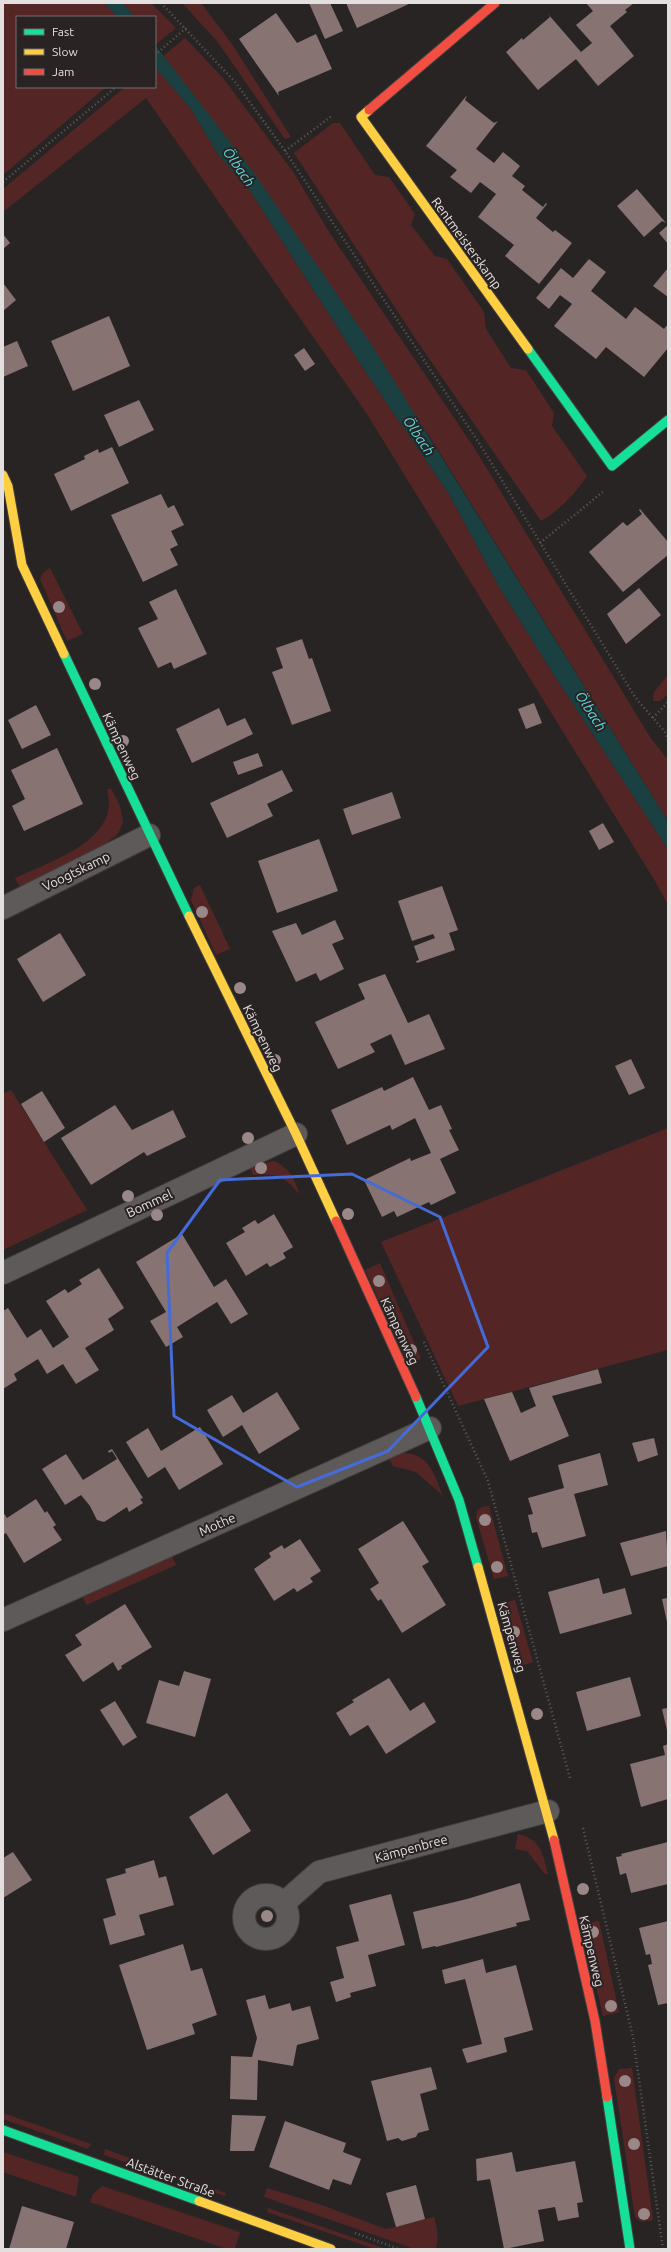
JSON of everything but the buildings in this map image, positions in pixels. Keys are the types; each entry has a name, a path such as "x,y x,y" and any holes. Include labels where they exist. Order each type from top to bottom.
{"street":[{"path":"361,117 495,3"},
{"name":"Rentmeisterskamp","path":"361,117 612,466"},
{"path":"612,466 668,420"},
{"name":"Kämpenweg","path":"3,474 8,486 10,534 22,565 149,835 296,1134 430,1428 459,1500 548,1811 594,2021 630,2249"},
{"name":"Voogtskamp","path":"3,908 149,835"},
{"name":"Bommel","path":"3,1272 296,1134"},
{"name":"Mothe","path":"3,1620 430,1428"},
{"name":"Kämpenbree","path":"284,1903 319,1872 548,1811"},
{"name":"Alstätter Straße","path":"3,2130 331,2249"}],"path":[{"path":"161,3 236,83 285,151 479,443 635,697 665,732 668,740"},
{"path":"156,54 186,28"},
{"path":"3,182 115,88"},
{"path":"285,151 335,114 361,117"},
{"path":"540,543 605,491 612,466"},
{"path":"653,718 668,702"}],"highlighted area":[{"path":"352,1174 440,1217 488,1347 388,1451 297,1487 174,1416 167,1253 220,1180"}],"shaded area":[{"path":"3,3 104,3 117,16 16,16 16,88 105,88 3,175"},
{"path":"123,3 151,3 176,28 156,44 156,16 133,16"},
{"path":"182,3 201,3 232,44 291,137 285,139 217,41"},
{"path":"185,38 223,78 294,173 329,232 473,446 650,737 668,760 668,816 666,818 428,434 299,247 269,197 163,56"},
{"path":"156,67 191,109 219,156 249,189 369,377 449,494 499,587 554,675 668,849 668,905 655,881 365,411 146,98 3,212 3,189 124,88 156,88"},
{"path":"333,123 340,123 375,175 389,177 415,214 411,225 435,256 447,259 484,312 486,329 511,368 526,370 554,413 552,426 587,476 567,501 555,512 541,521 417,341 294,153"},
{"path":"50,568 83,634 67,641 40,579 43,573"},
{"path":"668,675 668,694 660,701 653,701 654,692"},
{"path":"111,788 120,806 123,822 118,834 105,844 20,887 15,878 63,856 79,847 93,836 104,823 109,807 107,790"},
{"path":"200,885 230,949 216,955 191,900 194,888"},
{"path":"11,1090 87,1210 3,1250 3,1094"},
{"path":"668,1128 668,1350 458,1406 381,1242"},
{"path":"274,1161 288,1171 294,1179 300,1195 285,1180 268,1175 253,1175 249,1167"},
{"path":"380,1263 421,1359 408,1363 365,1270"},
{"path":"403,1453 412,1454 425,1461 434,1474 443,1496 416,1472 393,1466 389,1458"},
{"path":"489,1506 508,1576 494,1579 476,1517 477,1511 482,1507"},
{"path":"172,1556 176,1565 86,1605 83,1597"},
{"path":"515,1600 533,1662 517,1667 498,1605"},
{"path":"518,1834 531,1839 536,1843 542,1854 548,1874 545,1874 527,1851 515,1849"},
{"path":"599,1921 619,2012 603,2016 582,1924"},
{"path":"632,2068 653,2220 641,2222 635,2217 614,2078 619,2069"},
{"path":"3,2113 91,2144 88,2149 3,2119"},
{"path":"105,2149 226,2193 225,2196 104,2155"},
{"path":"3,2152 79,2177 76,2197 3,2172"},
{"path":"102,2186 240,2232 235,2249 227,2249 90,2202 93,2194"},
{"path":"267,2188 319,2204 386,2229 434,2217 438,2234 437,2246 435,2249 415,2249 264,2197"},
{"path":"268,2208 386,2249 375,2249 267,2212"}],"water":[{"path":"104,3 123,3 133,16 117,16"},
{"name":"Ölbach","path":"156,46 252,170 373,347 666,818 668,822 668,849 554,675 499,587 449,494 369,377 249,189 219,156 191,109 156,68"}],"traffic: fast":[{"path":"528,349 612,466 668,420"},
{"path":"64,654 189,916"},
{"path":"416,1397 459,1500 478,1567"},
{"path":"607,2097 630,2249"},
{"path":"3,2130 199,2201"}],"traffic: slow":[{"path":"369,110 361,117 528,349"},
{"path":"3,475 8,486 22,565 64,654"},
{"path":"189,916 296,1134 336,1221"},
{"path":"478,1567 554,1840"},
{"path":"199,2201 331,2249"}],"traffic: jam":[{"path":"369,110 495,3"},
{"path":"336,1221 416,1397"},
{"path":"554,1840 595,2021 607,2097"}]}
